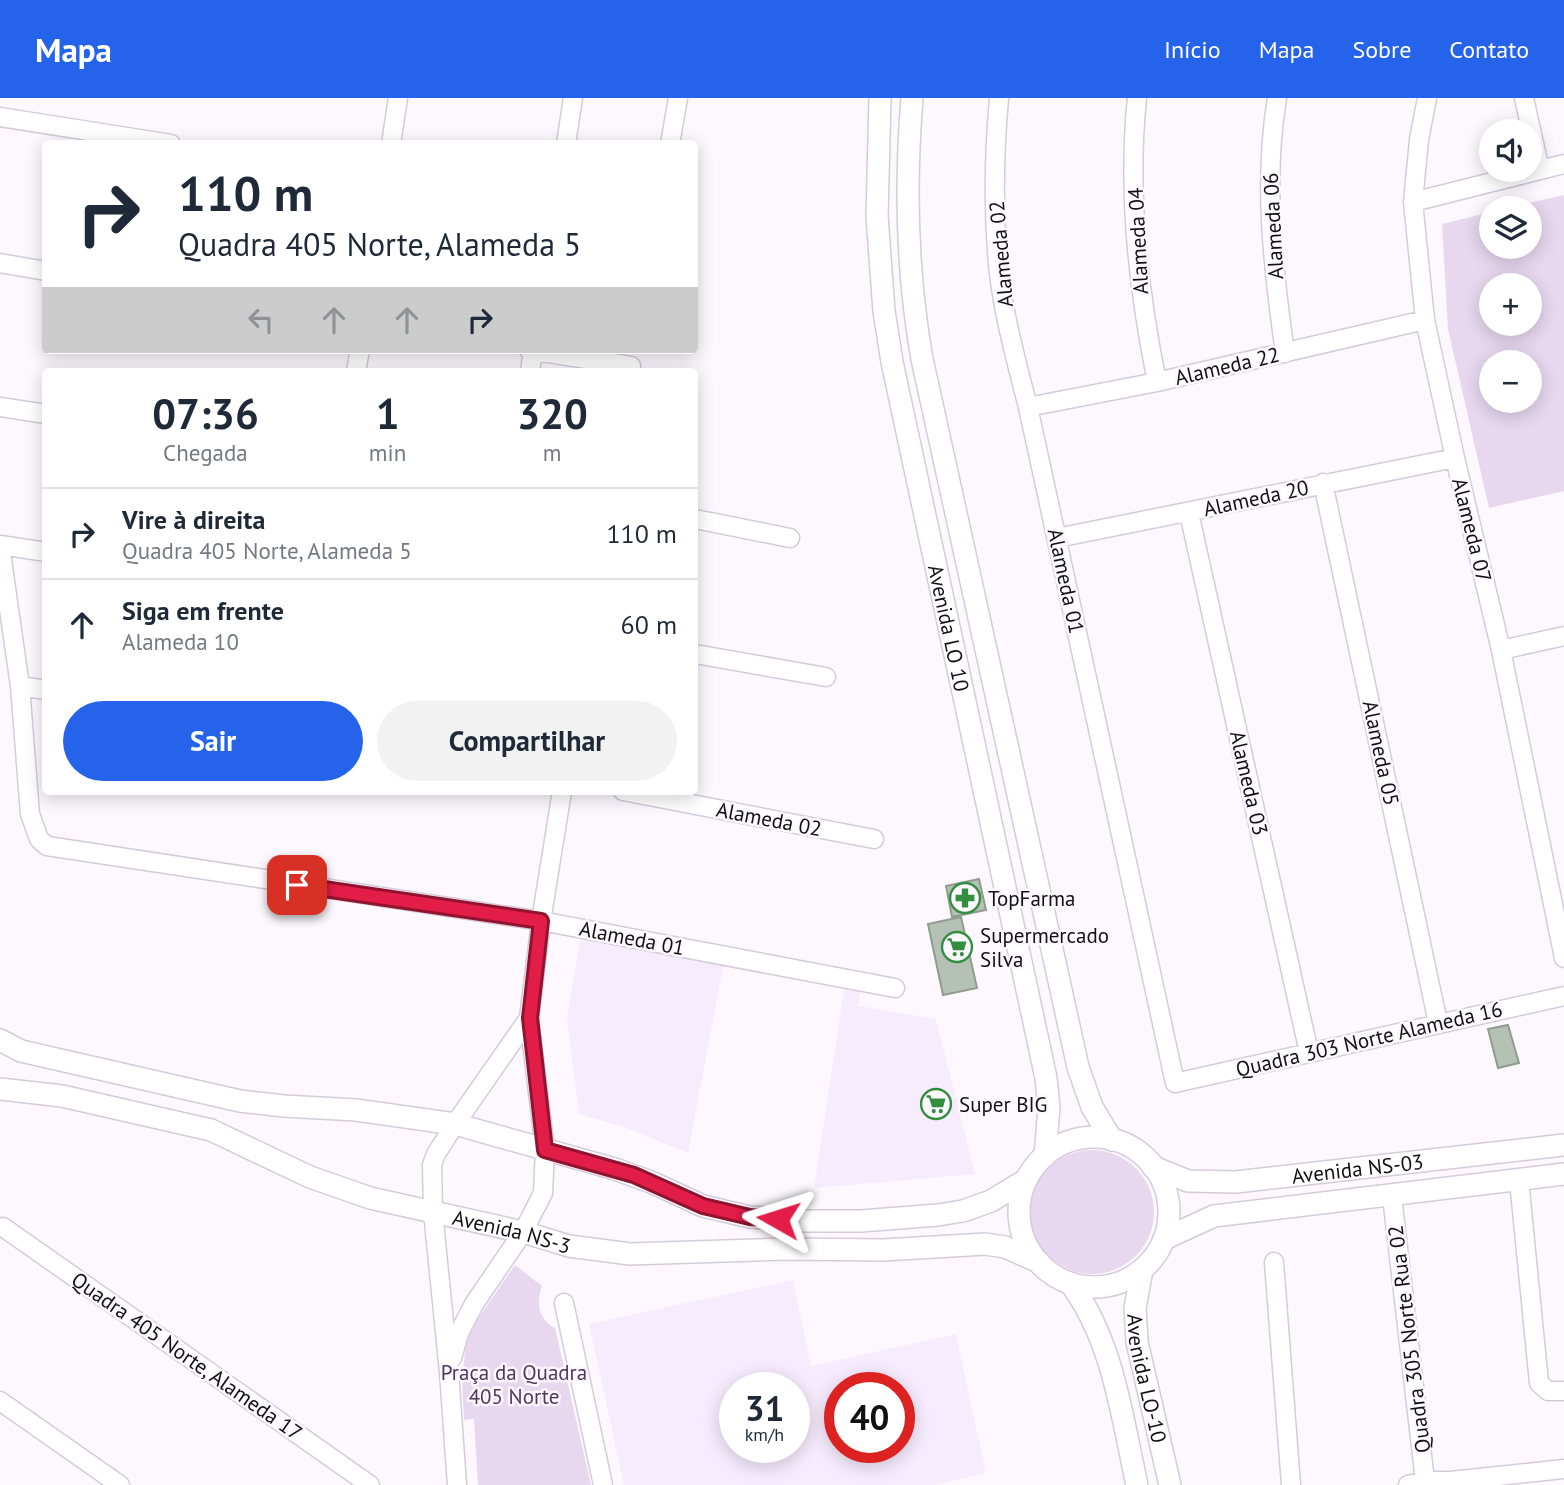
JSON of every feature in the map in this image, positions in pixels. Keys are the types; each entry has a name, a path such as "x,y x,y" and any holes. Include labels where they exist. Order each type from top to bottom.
{"street":[{"path":"392,140 398,98"},
{"path":"567,140 573,98"},
{"path":"671,140 678,98"},
{"name":"Avenida LO 10","path":"880,98 877,216 889,344 1046,1079 1048,1119 1045,1156"},
{"name":"Avenida LO 10","path":"912,98 908,171 910,254 922,359 1078,1067 1092,1107 1112,1140"},
{"name":"Alameda 02","path":"999,98 994,159 998,265 1006,315 1028,407"},
{"name":"Alameda 04","path":"1137,98 1135,223 1139,280 1157,382"},
{"name":"Alameda 06","path":"1277,98 1270,165 1270,224 1285,353"},
{"name":"Alameda 07","path":"1427,98 1419,140 1413,202 1425,320 1501,650 1564,958"},
{"path":"1524,98 1529,119"},
{"path":"0,117 145,140"},
{"path":"1542,170 1564,164"},
{"path":"1413,202 1492,182"},
{"path":"0,263 42,270"},
{"name":"Alameda 22","path":"1028,407 1157,382 1425,320"},
{"path":"564,354 631,362"},
{"path":"0,407 42,413"},
{"name":"Alameda 01","path":"1028,407 1175,1083"},
{"name":"Alameda 20","path":"1057,538 1455,458"},
{"name":"Alameda 05","path":"1323,483 1438,1023"},
{"name":"Alameda 03","path":"1189,513 1309,1052"},
{"path":"698,520 790,538"},
{"path":"42,551 0,545 20,686 42,689"},
{"path":"1501,650 1564,636"},
{"path":"698,655 826,677"},
{"name":"Alameda 01","path":"20,686 30,814 39,839 54,848 541,921 895,988"},
{"path":"449,1372 464,1321 523,1232 543,1193 545,1150 530,1018 541,921 561,795"},
{"name":"Alameda 02","path":"644,795 874,839"},
{"name":"Quadra 303 Norte Alameda 16","path":"1175,1083 1564,996"},
{"path":"457,1485 433,1212 432,1165 454,1124 530,1018"},
{"name":"Avenida NS-3","path":"0,1040 21,1051 240,1101 356,1110 454,1124 634,1175 703,1206 724,1212 805,1221 861,1221 963,1211 990,1201 1027,1179 1045,1156 1056,1147 1076,1140 1112,1140 1132,1148 1153,1167 1164,1186 1168,1201 1168,1224 1164,1239 1153,1259 1129,1278 1108,1286 1093,1287 1070,1283 1050,1272 1039,1262 1026,1243 1020,1221 1021,1199 1027,1179"},
{"name":"Avenida NS-3","path":"0,1089 62,1096 211,1130 310,1177 370,1198 523,1232 569,1246 630,1255 788,1249 884,1250 985,1244 1005,1247 1039,1262"},
{"name":"Avenida NS-03","path":"1153,1167 1188,1181 1236,1182 1564,1145"},
{"name":"Avenida NS-03","path":"1164,1239 1214,1216 1564,1174"},
{"path":"1519,1180 1539,1383 1548,1391 1564,1391"},
{"name":"Quadra 305 Norte Rua 02","path":"1392,1196 1417,1483"},
{"name":"Quadra 405 Norte, Alameda 17","path":"3,1227 370,1485"},
{"path":"1274,1262 1291,1485"},
{"name":"Avenida LO-10","path":"1142,1270 1135,1308 1136,1333 1170,1485"},
{"name":"Avenida LO-10","path":"1070,1283 1084,1303 1102,1344 1114,1382 1137,1485"},
{"path":"564,1303 603,1485"},
{"path":"0,1401 120,1485"},
{"path":"1417,1483 1524,1479 1564,1469"}],"shaded area":[{"path":"581,935 724,962 688,1153 627,1128 579,1114 567,1017"},
{"path":"845,983 860,985 859,1006 936,1019 975,1174 814,1188"},
{"path":"793,1280 811,1366 956,1334 986,1473 935,1485 624,1485 589,1324"}],"green space":[{"path":"1564,195 1564,491 1489,508 1448,329 1442,224 1479,215 1479,259 1542,259 1542,200"},
{"path":"1092,1150 1116,1154 1136,1168 1150,1188 1154,1212 1150,1236 1136,1256 1116,1270 1092,1274 1068,1270 1048,1256 1034,1236 1030,1212 1034,1188 1048,1168 1068,1154"},
{"name":"Praça da Quadra 405 Norte","path":"515,1265 542,1286 540,1310 545,1320 555,1328 591,1485 478,1485 474,1419 464,1420 462,1380 466,1342 477,1320"}],"building":[{"path":"979,879 986,910 952,917 946,886"},
{"path":"961,917 977,988 943,995 928,924"},
{"path":"1508,1025 1519,1063 1498,1068 1488,1029"}],"place":[{"name":"TopFarma","path":"965,898"},
{"name":"Supermercado Silva","path":"957,947"},
{"name":"Super BIG","path":"936,1104"}],"route":[{"path":"297,885 541,921 530,1018 545,1150 634,1175 703,1206 750,1217 778,1219"}]}
